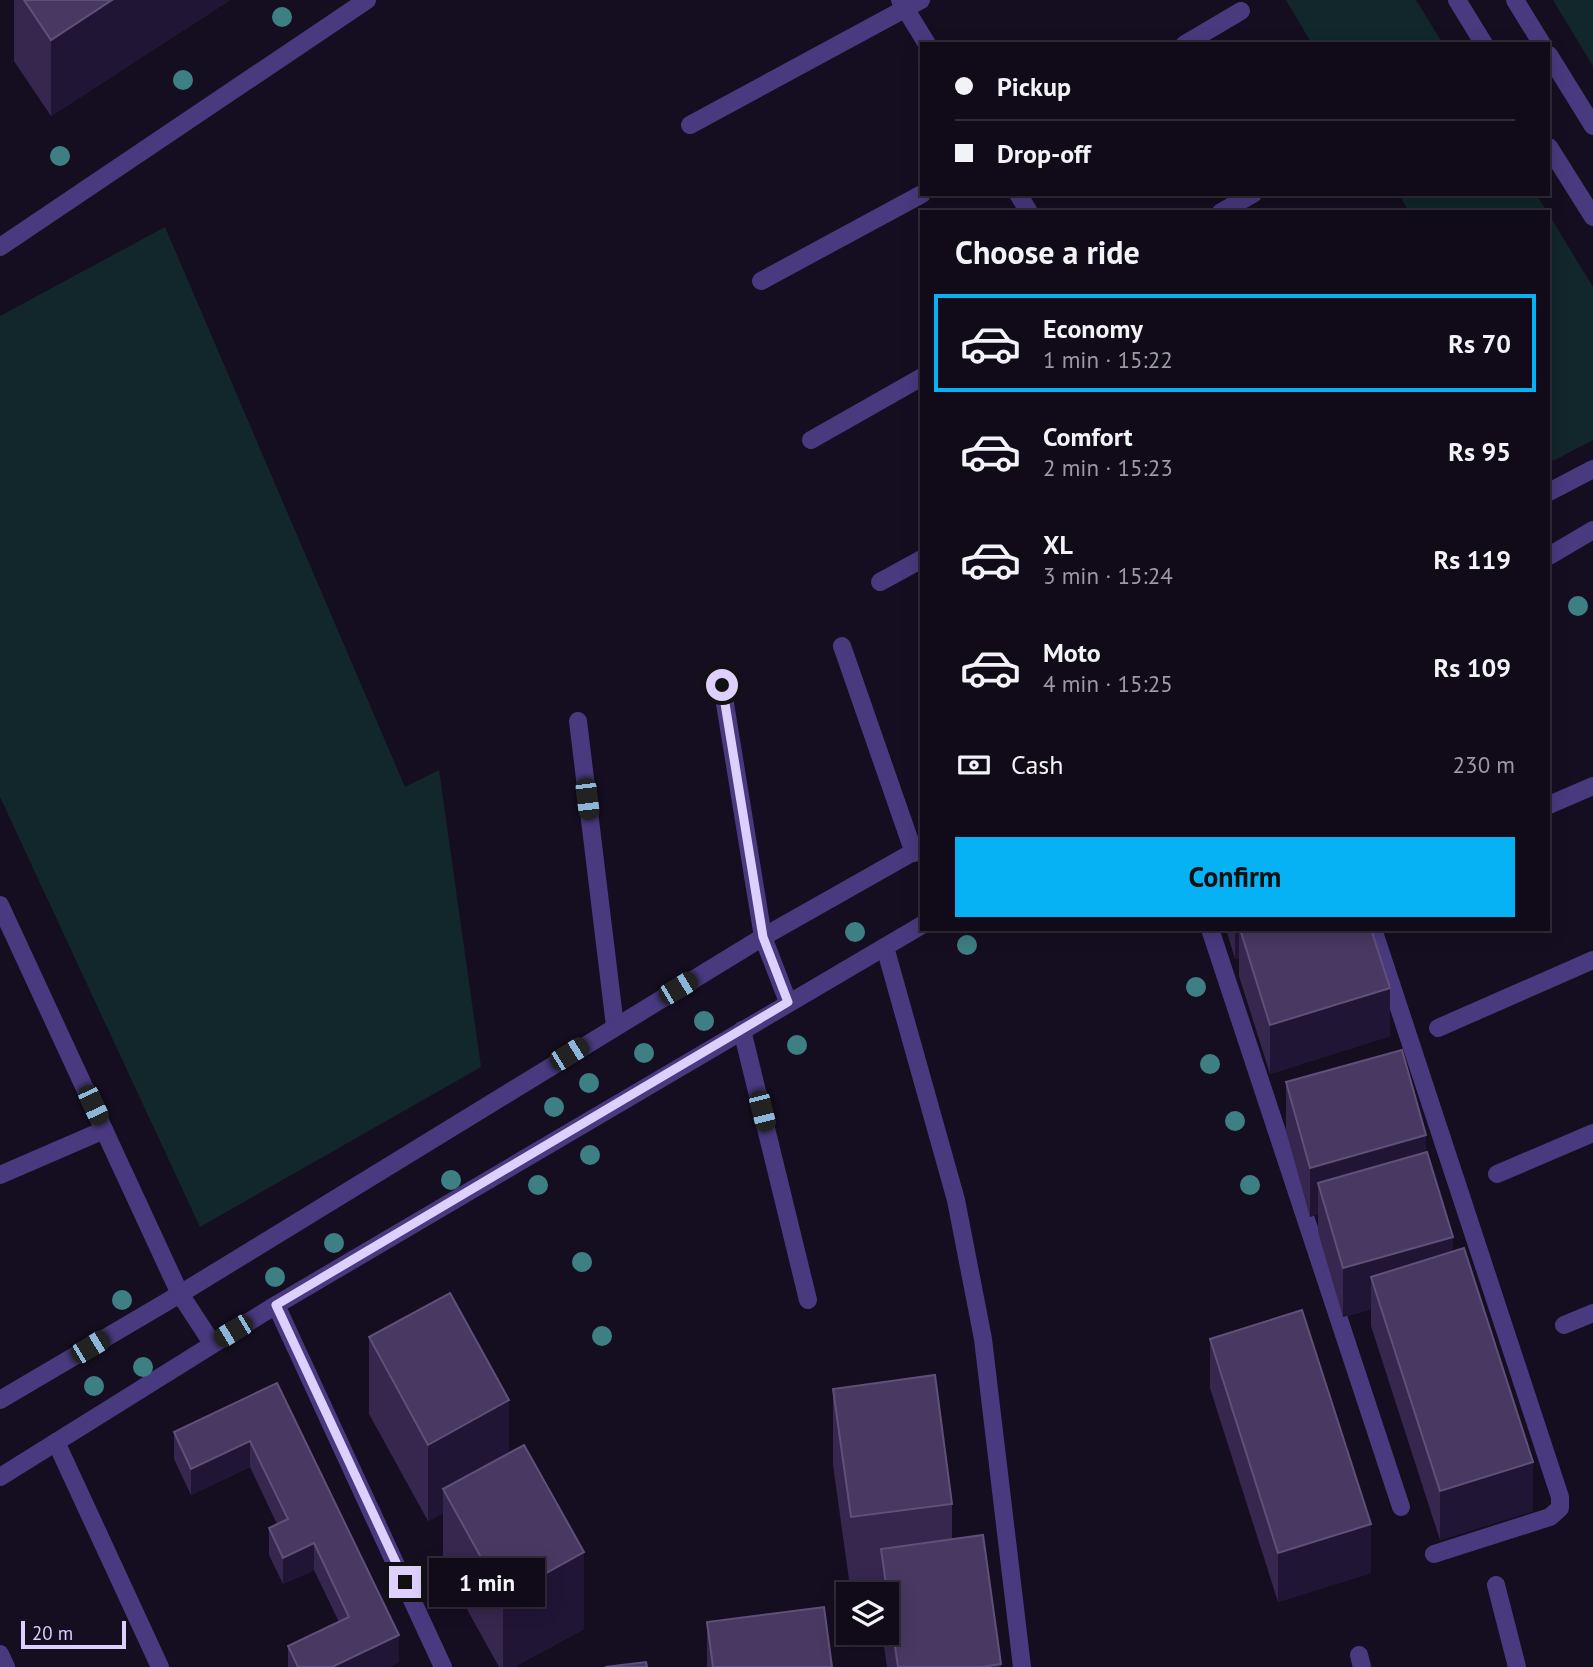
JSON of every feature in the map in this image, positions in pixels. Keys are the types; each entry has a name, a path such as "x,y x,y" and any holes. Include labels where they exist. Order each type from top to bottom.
{"street":[{"path":"0,247 367,0"},
{"path":"1457,0 1483,42"},
{"path":"1515,0 1541,42"},
{"path":"690,125 909,3 926,42"},
{"path":"1188,42 1241,11"},
{"path":"1550,57 1593,126"},
{"path":"1550,148 1593,217"},
{"path":"761,281 920,195"},
{"path":"1225,210 1249,196"},
{"path":"811,440 920,378"},
{"path":"1550,491 1593,469"},
{"path":"1550,555 1593,530"},
{"path":"880,582 920,560"},
{"path":"0,1400 180,1294 763,937 918,850 842,646"},
{"path":"722,685 763,937 788,1002"},
{"path":"578,721 615,1026"},
{"path":"1550,805 1593,786"},
{"path":"0,905 180,1294 212,1343"},
{"path":"0,1477 212,1343 920,926"},
{"path":"1211,931 1401,1507"},
{"path":"1374,931 1560,1497 1560,1508 1550,1517 1434,1554"},
{"path":"885,947 956,1200 976,1301 983,1339 1022,1667"},
{"path":"1438,1028 1593,960"},
{"path":"742,1030 808,1300"},
{"path":"0,1175 104,1130"},
{"path":"1497,1174 1593,1133"},
{"path":"276,1305 443,1667"},
{"path":"1564,1325 1593,1312"},
{"path":"56,1442 160,1667"},
{"path":"1496,1585 1517,1667"},
{"path":"0,1654 6,1667"}],"green space":[{"path":"1286,0 1416,0 1442,42 1311,42"},
{"path":"1553,0 1593,0 1593,66"},
{"path":"1400,196 1537,196 1546,210 1408,210"},
{"path":"1550,217 1593,287 1593,440 1553,461 1550,455"},
{"path":"165,227 405,787 439,770 481,1067 200,1227 0,797 0,316"}],"building":[{"path":"24,0 112,0 51,40"},
{"path":"1241,931 1372,931 1390,988 1270,1025"},
{"path":"1402,1050 1426,1135 1310,1168 1286,1082"},
{"path":"1427,1152 1453,1237 1343,1268 1318,1183"},
{"path":"1464,1248 1533,1462 1440,1491 1371,1277"},
{"path":"450,1293 509,1400 428,1445 369,1337"},
{"path":"1302,1310 1371,1524 1278,1553 1210,1339"},
{"path":"935,1375 952,1504 851,1517 833,1389"},
{"path":"277,1383 399,1635 332,1667 298,1667 288,1646 349,1617 314,1543 283,1558 269,1528 288,1519 250,1441 191,1469 174,1432"},
{"path":"524,1445 584,1552 503,1597 443,1489"},
{"path":"983,1535 1001,1664 982,1667 898,1667 895,1645 899,1645 899,1582 886,1582 881,1549"},
{"path":"824,1607 832,1667 713,1667 707,1622"},
{"path":"646,1662 647,1667 605,1667"}],"route":[{"path":"405,1582 276,1305 788,1002 763,937 722,685"}]}
